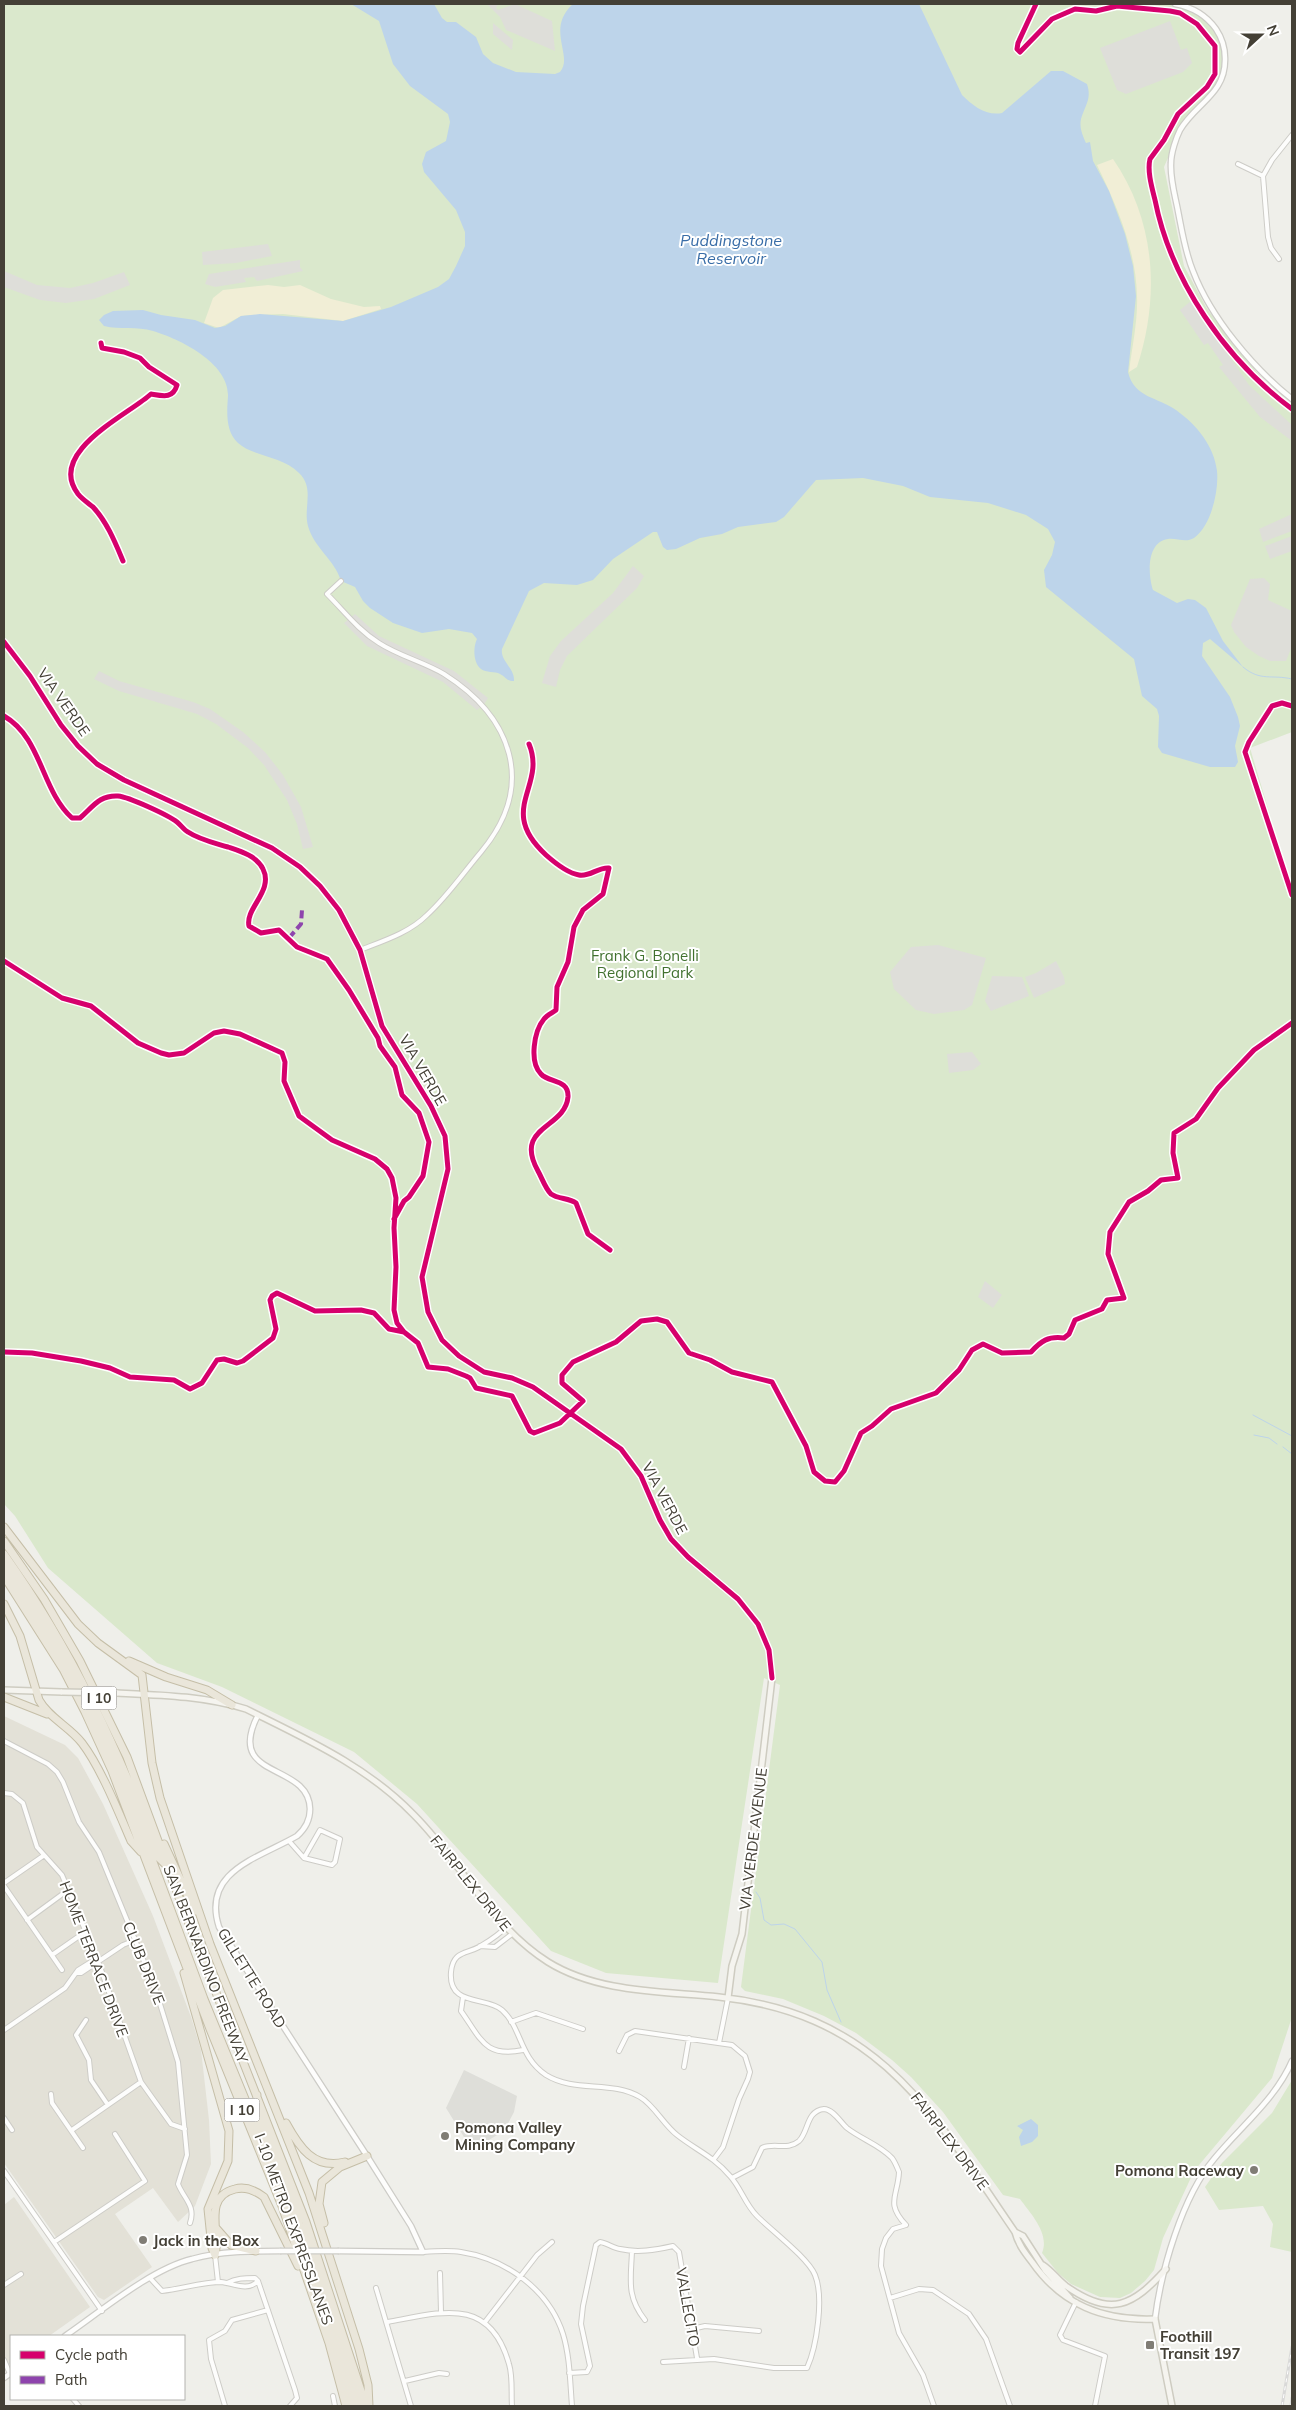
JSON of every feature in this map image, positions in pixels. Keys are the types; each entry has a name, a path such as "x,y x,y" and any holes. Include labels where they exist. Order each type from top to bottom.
{"highway":[{"path":"4,1528 78,1624 142,1675 157,1786 210,1944 309,2193 332,2261 368,2385 367,2406"},
{"name":"SAN BERNARDINO FREEWAY","path":"4,1541 44,1599 85,1670 114,1729 257,2092 330,2289 367,2406"},
{"path":"4,1554 36,1600 96,1704 127,1773 159,1858 169,1868"},
{"name":"I-10 METRO EXPRESSLANES","path":"4,1565 59,1650 92,1711 120,1773 201,1991 290,2210 353,2406"},
{"name":"SAN BERNARDINO FREEWAY","path":"4,1576 50,1648 86,1712 112,1771 170,1927 282,2206 329,2343 346,2406"},
{"path":"4,1604 18,1631 36,1691 43,1707 52,1716"},
{"path":"111,1652 166,1677 206,1690 232,1705"},
{"path":"4,1697 32,1706 52,1716 66,1726 84,1746 131,1840 145,1856"},
{"path":"144,1802 210,1944"},
{"path":"170,1927 229,2131 230,2151 225,2171 208,2209 212,2248 215,2255"},
{"name":"I-10 METRO EXPRESSLANES","path":"257,2092 256,2109 315,2266 359,2406"},
{"path":"270,2096 297,2144 310,2157 324,2163 338,2164 367,2156"},
{"path":"332,2261 319,2204 320,2189 327,2176 367,2156"},
{"path":"215,2255 217,2248 213,2221 218,2202 228,2192 243,2188 258,2192 270,2205 312,2293"},
{"path":"213,2221 218,2232 231,2245 256,2251"}],"main road":[{"name":"VIA VERDE","path":"4,642 30,676 61,725 78,746 97,764 124,780 272,848 300,867 320,886 339,910 360,950 382,1026 432,1106 445,1136 448,1169 422,1277 428,1312 442,1340 459,1356 484,1372 512,1378 533,1387 621,1449 641,1476 660,1520 671,1538 688,1558 738,1599 758,1624 770,1650 772,1678"},
{"name":"VIA VERDE AVENUE","path":"728,1998 732,1966 742,1934 772,1678"},
{"name":"FAIRPLEX DRIVE","path":"4,1690 195,1697 232,1705 258,1715 340,1757 392,1794 438,1841 512,1934 550,1964 588,1980 625,1988 728,1998 791,2012 818,2022 856,2044 889,2069 934,2115 1015,2232 1018,2241 1042,2276 1062,2296 1070,2298"},
{"name":"FAIRPLEX DRIVE","path":"1015,2232 1023,2236 1043,2266 1070,2298 1076,2302 1093,2311 1111,2316 1155,2319"},
{"path":"1043,2266 1075,2292 1101,2303 1110,2304 1126,2303 1140,2296 1166,2268"},
{"path":"1155,2319 1172,2406"}],"street":[{"path":"1175,4 1188,7 1205,17 1217,31 1225,51 1222,80 1213,94 1180,130 1171,161 1172,180 1189,259 1204,293 1244,352 1272,382 1292,398"},
{"path":"1279,258 1271,248 1268,236 1263,176 1272,160 1292,136"},
{"path":"1238,164 1263,176"},
{"path":"341,581 327,594 354,624 379,643 442,673 469,692 486,709 507,742 512,774 509,802 488,844 427,915 401,933 360,950"},
{"name":"GILLETTE ROAD","path":"258,1715 249,1735 255,1757 263,1766 300,1785 308,1799 310,1815 308,1823 303,1830 289,1841 231,1873 219,1888 214,1906 215,1916 224,1937 411,2226 423,2252"},
{"name":"CLUB DRIVE","path":"4,1741 48,1764 57,1772 79,1822 99,1852 156,1991 176,2052 187,2155 178,2184 191,2204 190,2223"},
{"name":"HOME TERRACE DRIVE","path":"4,1793 12,1794 23,1803 33,1840 43,1856 59,1870 98,1962 141,2082 171,2124 185,2129"},
{"path":"289,1841 304,1858 332,1865 335,1862 340,1839 320,1830 304,1858"},
{"path":"43,1856 4,1884 62,1970"},
{"path":"27,1920 68,1890"},
{"path":"506,1927 493,1939 463,1952 452,1965 452,1981 462,1997 470,2001 497,2006 511,2022 523,2050 534,2065 556,2080 569,2085 618,2089 642,2098 676,2134 714,2159 732,2178 744,2200 756,2215 815,2274 819,2297 815,2339 807,2368 774,2368 697,2358 663,2362"},
{"path":"52,1955 85,1932"},
{"path":"480,1946 490,1948 496,1946 512,1934"},
{"path":"493,1939 496,1946"},
{"path":"4,2030 65,1988 77,1973 81,1973 94,1960 98,1962 135,1940"},
{"path":"462,1997 461,2011 487,2046 494,2052 510,2053 523,2050"},
{"path":"719,2043 728,1998"},
{"path":"511,2022 536,2013 584,2030"},
{"path":"86,2020 76,2035 76,2040 89,2060 91,2080 108,2105"},
{"path":"620,2051 627,2034 635,2031 732,2045 740,2050 745,2056 750,2072 722,2147 714,2159"},
{"path":"684,2067 689,2038"},
{"path":"1155,2319 1166,2268 1184,2211 1196,2185 1217,2155 1272,2094 1292,2061"},
{"path":"1272,2094 1280,2090 1292,2068"},
{"path":"72,2130 141,2082"},
{"path":"52,2094 52,2103 83,2148"},
{"path":"732,2178 753,2167 762,2148 772,2145 786,2147 799,2141 806,2124 816,2112 827,2109 852,2132 891,2158 899,2172 893,2201 897,2216 906,2225 894,2230 882,2249 881,2266 899,2332 923,2375 934,2406"},
{"path":"4,2118 12,2130"},
{"path":"54,2242 145,2181 115,2134"},
{"path":"4,2171 102,2310"},
{"path":"485,2322 537,2254 552,2242"},
{"name":"VALLECITO","path":"570,2373 587,2372 590,2366 581,2324 596,2245 600,2242 617,2249 632,2251 654,2251 673,2246 679,2252 697,2358"},
{"path":"66,2335 150,2278 178,2264 215,2255 256,2251 460,2251 481,2256 520,2275 538,2292 552,2312 563,2333 570,2373 572,2406"},
{"path":"632,2251 631,2290 634,2306 645,2320"},
{"path":"215,2255 218,2282"},
{"path":"4,2286 21,2274"},
{"path":"440,2274 441,2312"},
{"path":"150,2278 162,2291 218,2282 241,2287 255,2284 258,2281"},
{"path":"226,2283 255,2278 258,2281 297,2398 290,2406"},
{"path":"241,2279 241,2287"},
{"path":"376,2288 388,2322 411,2406"},
{"path":"890,2298 919,2289 933,2290 969,2314 986,2339 1010,2406"},
{"path":"1076,2302 1060,2335 1063,2340 1105,2356 1095,2406"},
{"path":"225,2406 211,2359 209,2340 225,2331 232,2320 268,2310"},
{"path":"388,2322 441,2312 464,2314 485,2322 500,2341 510,2366 512,2406"},
{"path":"692,2329 705,2326 748,2332 759,2331"},
{"path":"4,2360 10,2373 4,2378"},
{"path":"405,2381 438,2373 447,2374"},
{"path":"332,2396 335,2406"}],"shaded area":[{"path":"487,4 498,4 496,8 498,10 515,4 552,21 555,51 506,30 500,17"},
{"path":"1170,21 1181,50 1187,48 1192,63 1183,72 1126,94 1117,90 1100,48"},
{"path":"493,23 513,40 512,50 493,34"},
{"path":"268,244 272,256 236,263 203,265 202,252"},
{"path":"300,260 300,267 303,271 257,281 254,277 244,278 246,282 215,287 205,284 209,274"},
{"path":"4,271 37,285 70,288 93,283 124,272 130,285 94,299 66,303 40,300 4,287"},
{"path":"1191,301 1249,385 1292,425 1292,441 1260,417 1219,367 1223,365 1208,343 1204,345 1180,310"},
{"path":"1292,514 1292,531 1263,542 1259,529"},
{"path":"1292,536 1292,551 1270,559 1265,546"},
{"path":"633,566 644,576 637,588 567,656 560,670 556,687 542,683 550,656 561,641 613,593"},
{"path":"1264,578 1270,584 1268,600 1292,611 1292,646 1286,661 1270,661 1259,656 1246,647 1231,625 1250,579"},
{"path":"355,614 379,636 454,671 488,698 485,703 477,710 443,682 367,646 344,623"},
{"path":"99,671 119,681 193,702 210,709 243,732 265,752 283,775 301,807 313,847 303,849 297,824 287,800 264,765 248,748 216,724 197,714 119,691 94,679"},
{"path":"938,945 986,958 972,1005 964,1010 934,1014 916,1010 894,989 890,972 911,947"},
{"path":"1056,961 1064,977 1065,984 1034,998 1025,977"},
{"path":"992,976 1022,977 1029,996 991,1011 985,1001"},
{"path":"972,1052 981,1064 973,1070 949,1073 947,1054"},
{"path":"985,1281 1002,1295 993,1308 978,1297"},
{"path":"4,1716 65,1745 78,1758 103,1804 153,1916 191,2017 201,2050 209,2120 211,2164 195,2206 178,2222 153,2188 115,2214 152,2267 104,2300 98,2297 4,2163"},
{"path":"464,2070 517,2096 514,2112 504,2131 472,2150 446,2108"},
{"path":"14,2197 90,2307 50,2335 10,2335 10,2364 4,2368 4,2205"}],"green space":[{"name":"Frank G. Bonelli Regional Park","path":"4,4 1175,4 1187,7 1212,24 1225,51 1222,80 1180,130 1164,167 1184,266 1206,307 1229,339 1266,383 1292,404 1292,732 1250,748 1292,889 1292,2017 1272,2078 1194,2171 1163,2238 1154,2270 1131,2293 1120,2298 1100,2297 1071,2284 1058,2273 1042,2253 1044,2246 1038,2224 1020,2199 1003,2195 943,2112 911,2077 892,2060 856,2033 824,2016 783,1999 745,1991 741,1987 780,1685 764,1678 718,1983 606,1973 551,1951 417,1804 354,1752 222,1687 157,1663 48,1568 15,1516 4,1504"},
{"name":"Pomona Raceway","path":"1292,2080 1292,2252 1270,2247 1273,2224 1263,2206 1219,2210 1205,2187 1222,2163 1272,2113"}],"sand":[{"path":"1113,159 1127,183 1138,208 1146,234 1150,260 1149,314 1144,341 1137,367 1129,372 1137,315 1136,279 1124,229 1112,196 1097,165"},
{"path":"268,285 284,287 300,285 331,299 364,307 380,306 381,309 343,321 283,314 241,316 219,328 204,323 213,298 223,290"}],"water":[{"name":"Puddingstone Reservoir","path":"351,4 434,4 442,18 447,22 456,22 476,37 483,54 493,63 516,72 555,74 560,72 564,58 560,32 561,23 565,13 573,4 919,4 962,95 985,112 1002,113 1051,71 1063,71 1087,84 1089,94 1081,119 1082,132 1086,143 1090,142 1093,161 1109,191 1125,234 1133,266 1136,296 1128,372 1131,381 1141,392 1176,410 1191,422 1208,445 1217,471 1217,488 1213,508 1205,525 1194,538 1161,541 1152,552 1150,576 1153,590 1177,603 1188,599 1195,600 1206,608 1223,641 1243,667 1210,639 1203,643 1202,656 1230,697 1238,717 1240,726 1235,746 1238,762 1235,767 1210,767 1162,753 1158,747 1159,716 1157,709 1142,696 1134,659 1046,587 1044,570 1052,555 1055,542 1048,529 1026,515 988,503 930,497 903,486 863,478 816,480 784,517 776,522 738,527 722,534 700,538 676,549 667,550 663,547 657,532 653,532 613,559 593,580 577,585 544,583 529,591 502,649 503,657 514,676 514,681 508,680 498,673 483,670 478,666 474,655 477,639 472,633 449,629 422,633 393,623 370,608 363,601 355,587 341,581 334,567 311,534 307,519 308,492 304,479 292,467 245,448 234,438 228,421 226,384 212,363 189,346 164,335 135,328 104,326 99,320 104,315 113,311 143,310 161,315 195,320 215,328 225,326 241,316 260,314 343,321 391,307 438,287 449,279 465,246 465,232 456,210 424,172 422,164 426,152 446,141 450,122 448,114 410,86 393,64 379,21"},
{"path":"1031,2119 1038,2125 1038,2136 1032,2142 1021,2146 1019,2137 1023,2130 1017,2126"}],"waterway":[{"path":"1243,667 1249,672 1261,676 1292,679"},
{"path":"1253,1415 1292,1436"},
{"path":"1254,1435 1269,1438 1277,1444"},
{"path":"1283,1447 1292,1454"},
{"path":"756,1892 760,1898 764,1920 771,1925 784,1924 795,1929 822,1962 827,1990 841,2022"}],"railway":[{"path":"1282,2406 1292,2347"},
{"path":"1291,2406 1292,2398"}],"marked path":[{"path":"289,938 301,924 302,910"}],"cycle path":[{"path":"1036,4 1018,43 1017,49 1020,52 1052,19 1075,9 1096,11 1117,6 1180,13 1197,24 1215,46 1215,74 1207,87 1178,114 1164,140 1150,159 1151,185 1163,230 1174,260 1188,289 1224,343 1245,367 1292,409"},
{"path":"101,343 102,348 124,352 140,358 149,367 177,385 170,395 151,394 109,424 81,449 73,464 71,479 78,494 93,507 102,519 123,561"},
{"path":"4,642 30,676 61,725 78,746 97,764 124,780 272,848 300,867 320,886 339,910 360,950 382,1026 431,1106 445,1136 448,1169 422,1277 428,1312 442,1340 459,1356 484,1372 512,1378 533,1387 621,1449 641,1476 660,1520 671,1539 688,1557 738,1599 758,1624 769,1650 772,1678"},
{"path":"1292,706 1282,703 1272,706 1249,742 1245,752 1292,895"},
{"path":"4,716 17,726 26,737 54,793 72,818 80,818 106,797 123,797 166,815 197,837 248,855 260,864 265,877 265,885 251,913 249,926 261,933 279,930 297,947 327,959 349,990 378,1038 380,1046 395,1067 402,1095 419,1113 429,1142 423,1176 409,1197 404,1201 394,1219"},
{"path":"529,744 533,759 532,773 523,811 525,824 532,839 553,861 575,874 587,875 609,868 603,894 583,910 574,927 568,962 557,987 556,1010 544,1019 535,1039 534,1054 537,1069 544,1077 562,1084 567,1091 568,1097 565,1108 559,1116 536,1136 532,1145 532,1156 549,1192 554,1196 576,1203 588,1234 610,1250"},
{"path":"4,961 62,998 91,1006 138,1043 161,1053 169,1055 184,1053 214,1033 224,1031 240,1034 282,1053 285,1062 284,1081 299,1116 332,1140 375,1159 387,1169 392,1178 396,1198 394,1310 397,1323 404,1332"},
{"path":"4,1352 32,1353 81,1361 110,1368 130,1377 174,1380 190,1389 202,1383 217,1360 224,1359 237,1363 243,1361 273,1338 276,1329 270,1300 277,1293 315,1311 361,1310 374,1313 389,1329 404,1332 418,1343 428,1367 448,1369 470,1378 476,1388 512,1396 530,1431 534,1433 560,1423 583,1401 562,1383 562,1375 573,1362 616,1342 641,1321 657,1319 667,1322 689,1353 710,1360 732,1372 772,1382 806,1446 814,1472 825,1481 835,1482 844,1471 861,1433 891,1409 936,1393 959,1370 972,1350 983,1344 1002,1353 1031,1352 1045,1340 1064,1338 1069,1334 1075,1320 1102,1309 1107,1300 1124,1298 1108,1254 1110,1232 1129,1202 1148,1191 1161,1180 1178,1178 1173,1153 1174,1133 1196,1119 1218,1088 1254,1050 1292,1023"}],"place":[{"name":"Pomona Valley Mining Company","path":"445,2136"},
{"name":"Pomona Raceway","path":"1254,2170"},
{"name":"Jack in the Box","path":"143,2240"},
{"name":"Foothill Transit 197","path":"1150,2345"}]}
